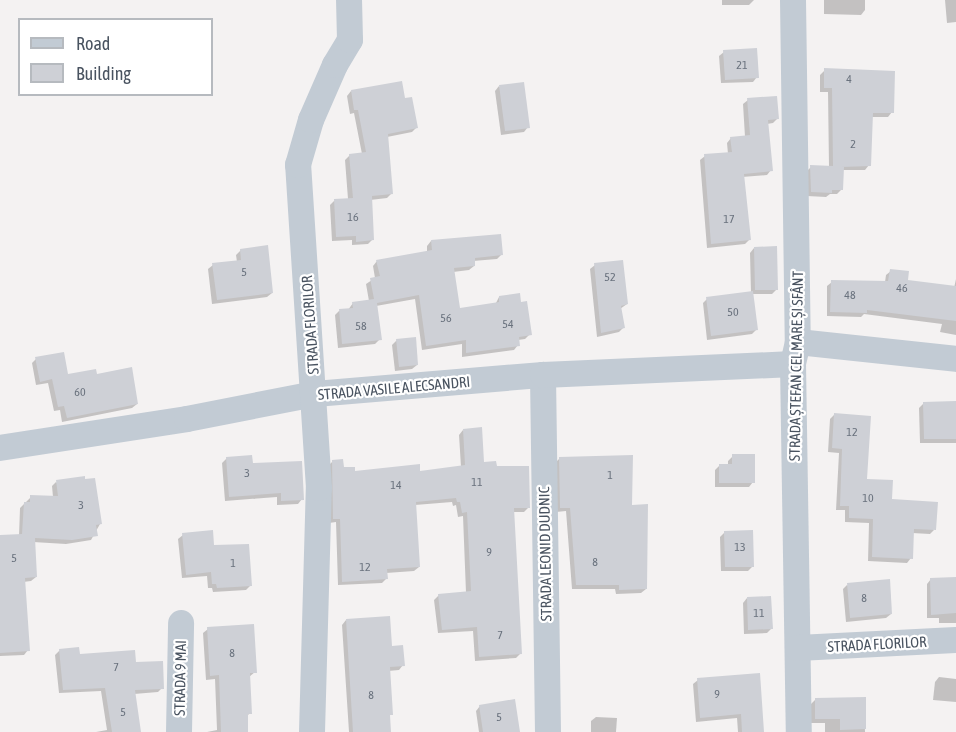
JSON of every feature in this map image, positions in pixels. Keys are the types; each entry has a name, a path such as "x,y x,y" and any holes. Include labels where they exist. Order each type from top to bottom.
{"street":[{"name":"STRADA FLORILOR","path":"312,732 319,488 315,394 298,165 311,120 335,64 350,40 350,0"},
{"name":"STRADA ȘTEFAN CEL MARE ȘI SFÂNT","path":"794,0 799,732"},
{"name":"STRADA VASILE ALECSANDRI","path":"0,448 176,421 315,394 795,353 956,359"},
{"name":"STRADA LEONID DUDNIC","path":"543,375 548,732"},
{"name":"STRADA 9 MAI","path":"178,732 181,623"},
{"name":"STRADA FLORILOR","path":"798,648 956,640"}],"building":[{"path":"757,48 759,78 725,80 723,50"},
{"path":"824,68 895,71 894,113 873,113 871,166 841,167 844,167 843,190 832,190 832,193 811,192 810,165 833,166 832,88 824,88"},
{"path":"402,81 405,98 412,97 418,128 388,134 393,194 372,196 374,240 356,242 356,236 336,237 334,199 353,198 349,154 366,152 358,110 354,110 351,90"},
{"path":"524,82 530,128 505,131 499,85"},
{"path":"777,96 779,119 768,120 773,171 744,174 751,240 711,244 704,154 732,152 730,137 750,135 747,98"},
{"path":"501,234 503,255 475,258 475,266 454,268 460,308 499,302 499,296 520,293 521,302 527,301 532,335 519,337 520,346 466,353 466,340 426,346 419,295 377,303 382,340 342,344 339,309 353,308 352,302 374,299 370,278 380,276 376,260 432,250 431,240"},
{"path":"268,245 273,293 217,300 212,263 241,260 240,249"},
{"path":"777,246 778,290 755,290 754,247"},
{"path":"623,260 628,304 621,306 625,328 601,333 594,263"},
{"path":"890,269 909,271 908,280 956,286 956,321 867,310 867,313 830,312 831,280 888,281"},
{"path":"753,291 758,330 711,336 706,297"},
{"path":"416,337 418,365 399,367 396,339"},
{"path":"64,352 68,374 96,369 97,374 132,367 138,404 67,418 64,406 58,407 52,379 40,382 35,357"},
{"path":"956,401 956,439 924,439 923,402"},
{"path":"834,413 871,416 867,479 893,480 892,499 938,502 936,530 914,529 913,559 872,557 873,519 849,518 849,506 840,506 842,449 832,448"},
{"path":"482,427 484,462 496,461 497,466 529,466 530,508 514,508 522,654 479,657 477,627 442,630 438,594 471,591 467,512 462,513 460,502 457,502 456,498 416,502 420,567 387,569 388,579 342,582 340,519 333,519 332,460 343,459 344,467 355,467 355,471 420,464 420,471 465,465 463,429"},
{"path":"732,454 755,454 755,483 719,483 719,464 732,464"},
{"path":"252,455 253,463 302,461 304,500 281,501 281,493 229,497 226,457"},
{"path":"633,455 632,505 648,504 647,589 619,590 619,585 576,585 570,508 560,508 559,457"},
{"path":"85,476 85,479 95,478 102,524 96,525 98,536 72,540 35,538 37,577 25,578 30,651 0,653 0,535 22,534 24,502 30,502 30,495 58,496 56,480"},
{"path":"213,530 214,545 249,544 252,586 217,588 216,584 212,584 211,572 186,575 182,533"},
{"path":"753,530 754,567 725,567 724,531"},
{"path":"956,577 956,613 931,615 930,578"},
{"path":"890,579 892,614 850,618 847,583"},
{"path":"771,596 773,629 748,630 747,597"},
{"path":"390,616 392,646 403,645 405,666 390,667 393,715 390,715 391,732 353,732 346,619"},
{"path":"254,624 257,673 250,673 252,714 248,714 248,732 221,732 219,675 210,676 207,627"},
{"path":"79,647 80,654 135,650 136,662 163,661 164,689 135,690 141,732 112,732 105,688 63,690 59,649"},
{"path":"760,673 764,732 742,732 741,714 700,718 697,678"},
{"path":"866,697 866,729 840,730 840,719 815,719 815,698"},
{"path":"515,699 520,732 483,732 479,705"}]}
